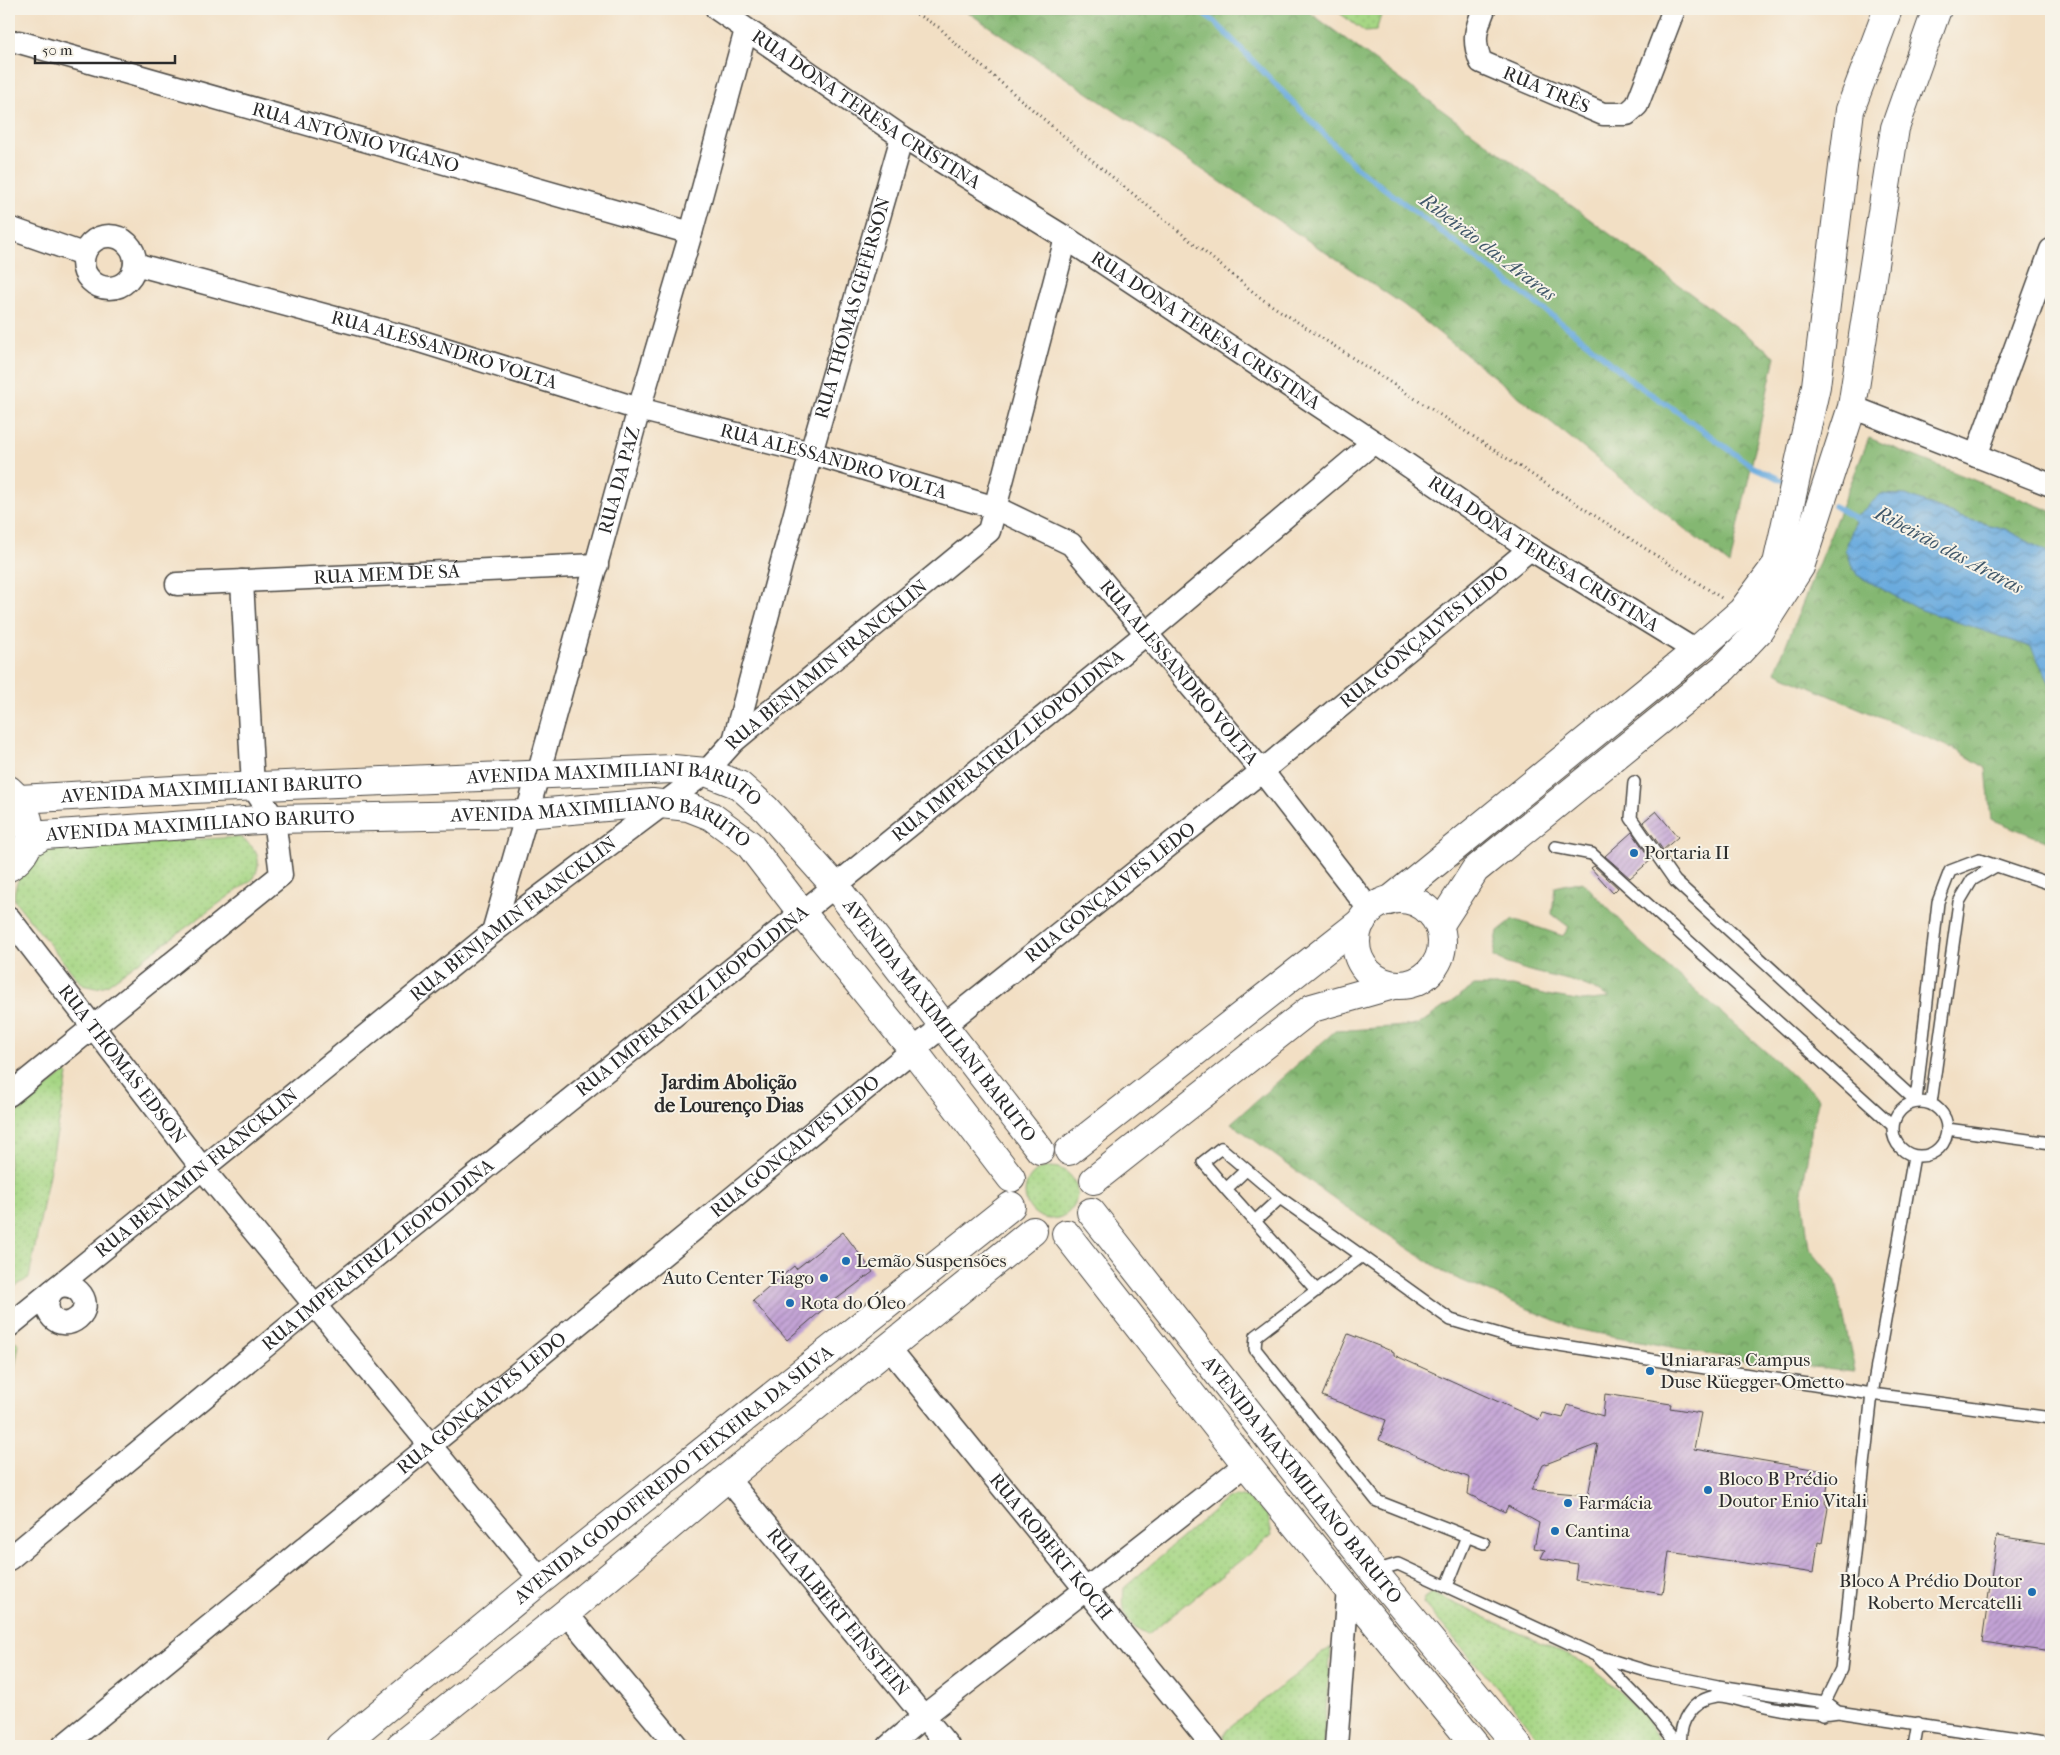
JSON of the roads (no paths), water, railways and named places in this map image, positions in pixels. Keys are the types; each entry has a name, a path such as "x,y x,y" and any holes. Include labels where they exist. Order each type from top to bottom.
{"street":[{"name":"RUA DONA TERESA CRISTINA","path":"717,9 902,137 1066,238 1374,442 1530,549 1696,651"},
{"name":"RUA TRÊS","path":"1484,9 1476,30 1475,48 1481,62 1603,114 1627,114 1637,105 1674,9"},
{"path":"1069,1151 1374,911 1696,651 1742,611 1777,564 1816,386 1850,110 1888,9"},
{"path":"1439,926 1475,870 1724,668 1759,631 1800,567 1852,407 1896,128 1937,9"},
{"name":"RUA DA PAZ","path":"493,932 639,409 691,233 746,30"},
{"name":"RUA ANTÔNIO VIGANO","path":"19,42 691,233"},
{"name":"RUA THOMAS GEFERSON","path":"734,741 811,453 902,137"},
{"path":"9,228 83,254"},
{"path":"106,236 116,237 124,240 134,255 135,264 133,272 123,285 107,289 99,287 86,276 83,269 83,254 90,244 98,238 106,236"},
{"name":"RUA BENJAMIN FRANCKLIN","path":"9,1326 493,932 706,772 734,741 989,531 1066,238"},
{"path":"1976,456 2051,250"},
{"name":"RUA ALESSANDRO VOLTA","path":"135,264 413,339 639,409 811,453 996,508 1071,544 1262,771 1374,911"},
{"path":"1852,407 2051,486"},
{"name":"RUA IMPERATRIZ LEOPOLDINA","path":"9,1558 315,1305 802,913 1147,632 1374,442"},
{"name":"RUA GONÇALVES LEDO","path":"63,1746 912,1050 1262,771 1530,549"},
{"name":"RUA MEM DE SÁ","path":"177,584 597,565"},
{"path":"9,1095 281,875 274,819 253,787 242,581"},
{"name":"AVENIDA MAXIMILIANI BARUTO","path":"14,794 253,787 673,769 706,772 739,784 766,809 835,886 1040,1150"},
{"path":"9,868 22,856 28,844 30,828 27,813 14,794"},
{"name":"AVENIDA MAXIMILIANO BARUTO","path":"28,844 44,835 274,819 525,814 652,804 688,807 710,816 749,844 1011,1178"},
{"path":"1094,1180 1312,1008 1393,985 1408,984 1422,978 1433,968 1440,955 1442,940 1439,926 1431,913 1420,905 1408,900 1374,911 1357,940 1360,960 1367,971 1379,980 1393,985"},
{"name":"RUA THOMAS EDSON","path":"9,918 91,1027 202,1168 541,1580"},
{"path":"1055,1148 1069,1151 1085,1163 1094,1180 1095,1201 1091,1212 1076,1229 1066,1234 1055,1236 1034,1232 1020,1221 1011,1206 1008,1192 1011,1178 1022,1160 1040,1150 1055,1148"},
{"name":"AVENIDA GODOFFREDO TEIXEIRA DA SILVA","path":"340,1746 541,1580 1011,1206"},
{"name":"AVENIDA MAXIMILIANO BARUTO","path":"1091,1212 1374,1572 1518,1746"},
{"name":"AVENIDA GODOFFREDO TEIXEIRA DA SILVA","path":"405,1745 727,1478 1034,1232"},
{"name":"AVENIDA MAXIMILIANO BARUTO","path":"1066,1234 1246,1464 1476,1746"},
{"name":"RUA ROBERT KOCH","path":"889,1348 1213,1746"},
{"path":"889,1746 924,1716 1246,1464"},
{"name":"RUA ALBERT EINSTEIN","path":"727,1478 948,1746"},
{"path":"1336,1746 1348,1588 1374,1572"},
{"path":"566,1613 677,1746"}],"lane":[{"path":"1634,782 1631,818 1675,881 1916,1101"},
{"path":"1555,847 1592,854 1892,1125"},
{"path":"1916,1101 1938,902 1950,872 1979,860 2051,884"},
{"path":"1931,1103 1959,902 1972,880 1996,866"},
{"path":"1916,1101 1931,1103 1943,1114 1947,1129 1946,1137 1937,1150 1930,1154 1914,1156 1906,1153 1895,1141 1892,1125 1900,1109 1916,1101"},
{"path":"1947,1129 2051,1143"},
{"path":"1317,1292 1203,1162 1221,1148 1280,1198 1451,1320 1513,1338 1872,1394 2051,1418"},
{"path":"1823,1715 1825,1702 1841,1669 1872,1394 1914,1156"},
{"path":"1226,1189 1246,1170"},
{"path":"1255,1221 1280,1198"},
{"path":"1362,1256 1317,1292 1256,1336 1255,1349 1377,1501 1484,1543"},
{"path":"1447,1586 1467,1536"},
{"path":"1374,1572 1398,1564 1597,1656 1650,1672 1719,1686 1825,1702 1838,1712"},
{"path":"1597,1656 1648,1708 1680,1746"},
{"path":"1680,1746 1682,1725 1688,1714 1696,1705 1707,1699 1719,1696 1823,1715 1838,1712 2051,1744"},
{"path":"1914,1746 1918,1723"}],"water":[{"path":"1881,494 1906,495 1963,518 2005,529 2051,554 2051,686 2031,647 1916,608 1857,575 1845,550 1857,516"}],"waterway":[{"name":"Ribeirão das Araras","path":"1196,9 1217,24 1356,167 1588,343 1633,382 1753,467 1784,481"},
{"name":"Ribeirão das Araras","path":"1834,506 1861,522"}],"place":[{"name":"Portaria II","path":"1634,853"},
{"name":"Lemão Suspensões","path":"846,1261"},
{"name":"Auto Center Tiago","path":"824,1278"},
{"name":"Rota do Óleo","path":"790,1303"},
{"name":"Uniararas Campus Duse Rüegger Ometto","path":"1650,1371"},
{"name":"Bloco B Prédio Doutor Enio Vitali","path":"1708,1490"},
{"name":"Farmácia","path":"1568,1503"},
{"name":"Cantina","path":"1555,1531"},
{"name":"Bloco A Prédio Doutor Roberto Mercatelli","path":"2032,1592"}],"district":[{"name":"Jardim Abolição de Lourenço Dias","path":"729,1094"}]}
